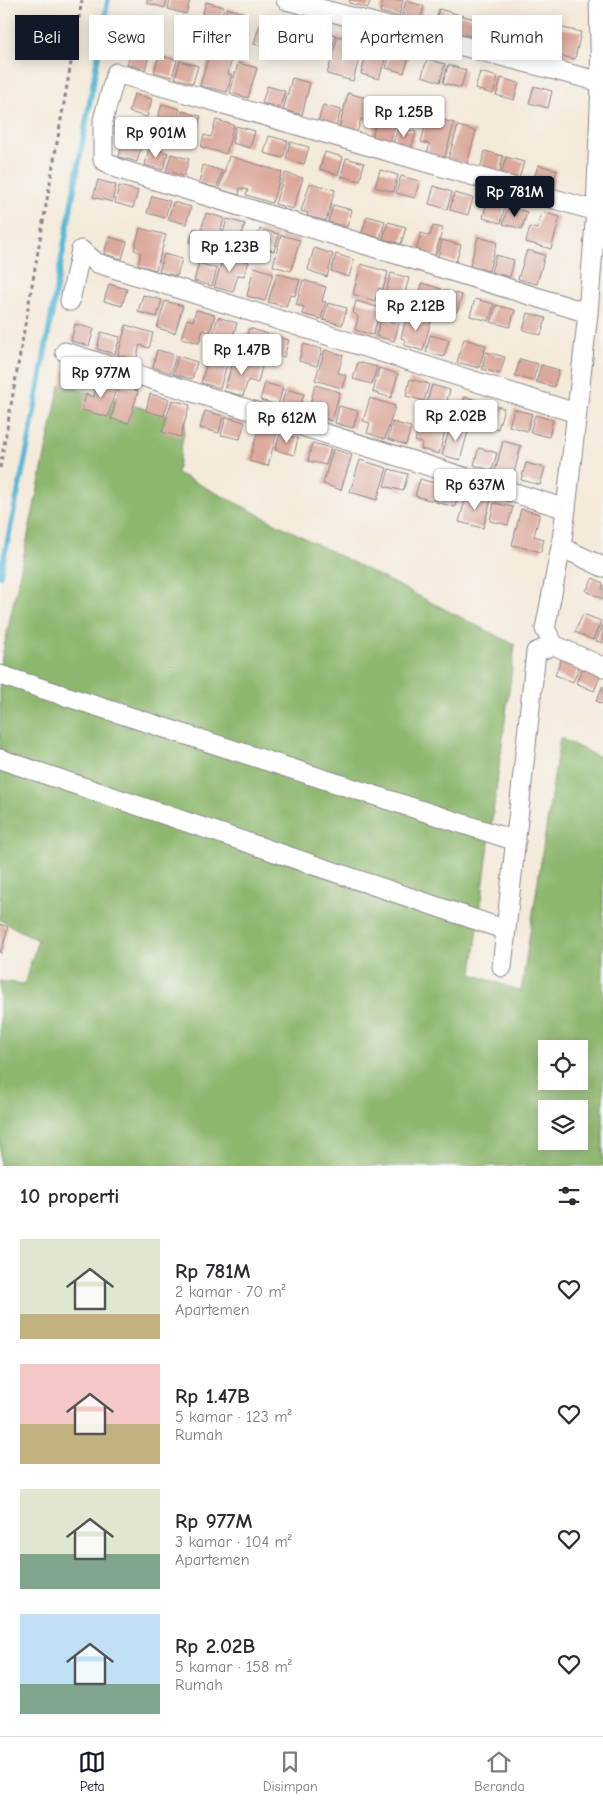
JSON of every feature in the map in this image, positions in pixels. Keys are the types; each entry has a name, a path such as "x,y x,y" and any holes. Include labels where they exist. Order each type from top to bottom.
{"street":[{"path":"286,0 601,82"},
{"path":"599,0 601,82 596,211 588,313 561,546 545,629 554,645 603,667"},
{"path":"588,313 119,169 103,160 103,120 116,73 596,211"},
{"path":"70,301 81,250 97,263 576,413"},
{"path":"65,352 566,508"},
{"path":"561,546 603,567"},
{"path":"502,966 536,652 554,645"},
{"path":"0,675 516,841"},
{"path":"0,759 506,930"}],"path":[{"path":"0,468 82,0"}],"green space":[{"path":"60,385 186,420 177,473 515,645 472,974 521,991 560,738 603,759 603,1166 0,1166 0,981 24,984 38,940 0,920 0,666"}],"building":[{"path":"147,0 167,0 165,8 147,3"},
{"path":"170,0 190,0 186,14 168,9"},
{"path":"350,0 370,0 368,8 349,3"},
{"path":"383,0 403,0 399,15 380,12"},
{"path":"406,1 424,6 422,15 402,15"},
{"path":"206,2 224,7 222,15 202,15"},
{"path":"227,8 245,13 245,15 225,15"},
{"path":"439,9 457,14 457,15 437,15"},
{"path":"462,16 472,18 472,36 462,34"},
{"path":"259,26 259,45 254,44"},
{"path":"562,28 581,32 575,59 562,56"},
{"path":"332,34 336,35 332,49"},
{"path":"338,36 342,37 342,60 359,60 353,81 327,74"},
{"path":"164,56 177,60 172,77 154,72 158,60 164,60"},
{"path":"128,60 148,60 145,70 127,65"},
{"path":"208,60 231,61 228,74 232,75 227,92 200,86"},
{"path":"365,60 385,60 379,79 361,74"},
{"path":"388,60 408,60 404,73 386,68"},
{"path":"427,60 445,64 440,82 422,76"},
{"path":"180,61 198,66 193,83 175,78"},
{"path":"238,63 257,68 248,98 230,93"},
{"path":"448,65 466,70 461,88 443,83"},
{"path":"480,72 498,77 493,94 475,89"},
{"path":"292,78 310,83 302,115 283,110"},
{"path":"501,78 519,83 514,100 496,95"},
{"path":"267,86 285,91 280,108 262,103"},
{"path":"534,86 552,91 548,108 529,103"},
{"path":"348,93 373,100 368,121 361,119 357,132 339,128"},
{"path":"134,94 152,99 147,117 129,112"},
{"path":"162,104 180,109 175,127 157,122"},
{"path":"323,105 341,110 336,127 318,122"},
{"path":"182,111 201,116 196,133 178,128"},
{"path":"428,116 454,123 445,157 427,153 430,144 421,142"},
{"path":"216,120 234,125 226,154 201,147 204,135 211,137"},
{"path":"376,121 395,126 390,143 372,138"},
{"path":"236,126 255,131 250,148 232,143"},
{"path":"458,126 476,131 467,164 448,159"},
{"path":"398,127 416,132 411,149 393,144"},
{"path":"126,129 145,134 137,162 119,157"},
{"path":"269,136 288,141 283,158 264,153"},
{"path":"290,142 309,147 304,164 286,159"},
{"path":"149,148 168,153 163,170 145,165"},
{"path":"485,151 503,156 499,173 480,168"},
{"path":"325,152 343,157 338,175 320,169"},
{"path":"171,154 189,159 184,176 166,171"},
{"path":"229,156 282,172 272,203 246,195 248,190 240,188 239,195 219,189"},
{"path":"506,157 524,162 519,179 501,174"},
{"path":"346,158 364,163 360,181 341,176"},
{"path":"203,165 222,171 217,188 199,183"},
{"path":"538,165 557,170 552,187 533,182"},
{"path":"380,170 398,175 394,192 375,187"},
{"path":"285,173 303,178 293,209 275,204"},
{"path":"401,176 419,181 415,198 396,193"},
{"path":"98,180 116,185 112,202 93,197"},
{"path":"310,183 335,190 326,221 307,216 308,213 301,211"},
{"path":"119,186 138,191 133,208 115,203"},
{"path":"434,186 452,192 447,209 429,204"},
{"path":"454,193 473,198 468,215 450,210"},
{"path":"152,196 170,201 165,218 147,213"},
{"path":"487,201 505,206 501,223 483,218"},
{"path":"173,202 191,207 186,224 168,219"},
{"path":"333,205 352,210 347,227 328,222"},
{"path":"508,207 527,212 522,229 503,224"},
{"path":"542,212 560,217 551,249 526,242 530,227 537,229"},
{"path":"206,213 224,218 216,249 190,242 194,228 201,230"},
{"path":"367,216 385,221 380,238 362,233"},
{"path":"227,219 245,224 240,241 222,236"},
{"path":"388,222 406,227 401,244 383,239"},
{"path":"433,226 443,228 435,256 416,251 421,233 430,236"},
{"path":"140,228 166,235 156,270 138,265 141,253 134,250"},
{"path":"260,229 279,234 274,251 255,246"},
{"path":"281,235 300,240 291,271 273,266"},
{"path":"109,237 127,242 122,259 104,254"},
{"path":"478,237 497,242 489,271 470,266"},
{"path":"442,240 461,245 456,262 438,257"},
{"path":"314,248 333,254 327,277 308,270"},
{"path":"527,250 545,255 537,284 518,279"},
{"path":"164,254 182,259 177,276 159,272"},
{"path":"336,254 354,260 349,277 331,271"},
{"path":"224,255 249,262 244,276 238,275 233,292 214,287"},
{"path":"496,255 514,260 510,277 491,272"},
{"path":"199,263 217,269 212,286 194,281"},
{"path":"361,264 388,272 383,289 379,288 375,301 353,294"},
{"path":"254,267 273,273 265,301 247,296"},
{"path":"277,273 300,280 295,296 290,295 286,307 268,302"},
{"path":"391,273 409,278 401,307 383,302"},
{"path":"303,280 326,287 322,301 326,302 321,319 302,314 304,307 296,305"},
{"path":"422,283 441,289 436,306 418,301"},
{"path":"109,284 127,289 122,306 104,301"},
{"path":"443,290 462,295 457,312 439,307"},
{"path":"143,295 162,300 157,317 138,312"},
{"path":"475,299 494,304 489,321 470,316"},
{"path":"165,301 183,306 175,333 157,328"},
{"path":"356,301 381,308 373,335 355,330 358,317 353,312"},
{"path":"328,303 347,308 342,325 323,320"},
{"path":"496,305 515,310 510,327 491,322"},
{"path":"196,310 215,315 210,332 203,330 199,343 181,338 187,319 193,321"},
{"path":"528,313 546,318 541,335 523,330"},
{"path":"407,314 431,321 423,351 404,345 406,340 401,338"},
{"path":"218,317 237,323 229,350 210,344"},
{"path":"381,319 399,324 394,341 376,336"},
{"path":"75,324 94,329 89,346 71,341"},
{"path":"126,325 153,333 149,348 140,345 136,360 118,355"},
{"path":"249,328 268,334 260,361 241,356"},
{"path":"101,332 120,337 115,354 97,349"},
{"path":"270,335 289,340 284,357 265,352"},
{"path":"430,335 449,340 444,357 426,352"},
{"path":"464,339 486,345 479,368 457,362"},
{"path":"303,344 322,349 317,366 299,361"},
{"path":"157,350 176,355 171,373 153,367"},
{"path":"325,350 343,355 338,373 346,375 342,388 315,380"},
{"path":"486,352 505,357 500,374 482,369"},
{"path":"178,356 197,362 192,379 173,374"},
{"path":"209,356 228,361 220,388 201,383"},
{"path":"234,358 262,366 258,383 248,380 243,396 224,391"},
{"path":"520,359 538,364 533,381 515,376"},
{"path":"358,362 377,367 372,384 353,379"},
{"path":"541,365 559,370 554,387 536,382"},
{"path":"65,367 84,372 79,389 61,384"},
{"path":"379,368 398,374 391,398 373,392"},
{"path":"98,379 117,384 108,417 82,410 86,394 94,397"},
{"path":"410,379 429,384 424,401 406,396"},
{"path":"265,383 283,388 278,405 260,400"},
{"path":"120,385 138,391 129,423 111,419"},
{"path":"315,385 340,392 332,421 314,416 316,410 309,408"},
{"path":"432,385 450,390 445,407 427,402"},
{"path":"286,389 304,394 299,411 281,406"},
{"path":"150,394 169,399 164,416 146,411"},
{"path":"465,397 484,402 479,419 460,414"},
{"path":"370,398 395,406 385,439 367,433 370,423 363,421"},
{"path":"172,400 190,405 180,437 162,432"},
{"path":"486,403 504,408 498,429 480,424"},
{"path":"339,406 358,411 353,428 335,423"},
{"path":"514,409 532,414 527,431 509,426"},
{"path":"205,411 223,416 219,433 200,428"},
{"path":"422,415 447,423 439,454 421,449 422,443 415,441"},
{"path":"535,415 553,420 549,437 530,432"},
{"path":"226,417 245,422 240,439 221,435"},
{"path":"392,422 411,427 406,445 388,439"},
{"path":"451,423 469,428 460,460 442,455"},
{"path":"259,427 277,432 268,466 249,461"},
{"path":"280,433 298,438 294,455 275,450"},
{"path":"503,441 521,446 513,477 495,471"},
{"path":"312,443 331,448 326,465 308,461"},
{"path":"479,448 497,453 492,471 474,465"},
{"path":"333,449 352,455 341,490 323,484"},
{"path":"360,460 387,468 377,500 350,492"},
{"path":"526,463 545,468 540,485 521,480"},
{"path":"389,469 408,474 403,491 384,486"},
{"path":"420,479 438,484 433,501 415,496"},
{"path":"441,485 459,490 455,507 436,502"},
{"path":"467,493 491,500 483,528 459,522"},
{"path":"494,503 513,507 508,525 490,521"},
{"path":"521,509 540,514 534,536 544,539 541,552 512,545"},
{"path":"593,578 603,583 603,599 586,591"},
{"path":"583,614 601,621 593,640 575,632"},
{"path":"603,625 603,643 596,641"},
{"path":"563,656 581,663 573,682 555,675"},
{"path":"584,665 602,672 594,691 576,683"},
{"path":"603,686 603,704 596,701"},
{"path":"0,924 8,927 1,953 0,953"}],"waterway":[{"path":"0,576 29,441 108,0"}]}
